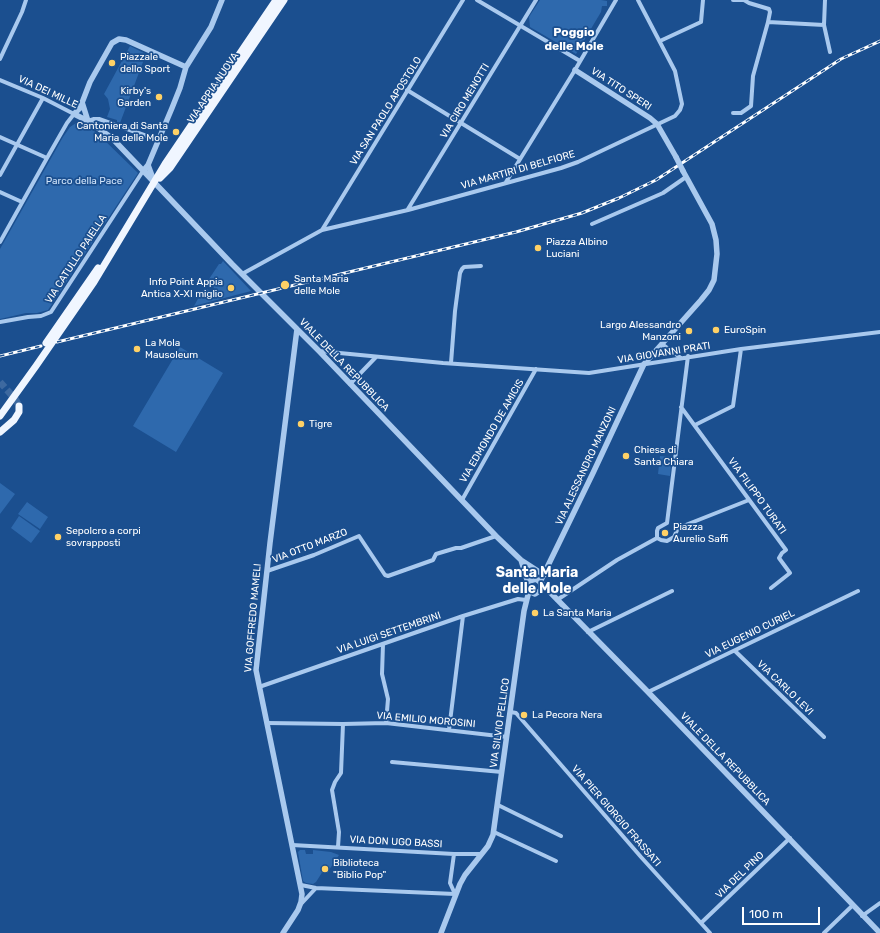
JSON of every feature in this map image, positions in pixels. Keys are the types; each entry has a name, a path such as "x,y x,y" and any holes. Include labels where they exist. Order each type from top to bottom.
{"main road":[{"name":"VIA APPIA NUOVA","path":"0,416 94,282 155,183 165,164 276,0"},
{"name":"VIA APPIA NUOVA","path":"155,183 170,168 284,0"},
{"name":"VIA APPIA NUOVA","path":"0,408 33,363 90,279 121,238"},
{"path":"0,432 14,420 19,412 19,406"}],"street":[{"path":"0,59 26,0"},
{"path":"144,171 148,165 180,88 186,67 211,27 222,0"},
{"name":"VIA SAN PAOLO APOSTOLO","path":"322,230 463,0"},
{"name":"VIA TITO SPERI","path":"477,0 580,61"},
{"name":"VIA CIRO MENOTTI","path":"408,210 536,0"},
{"path":"506,182 616,0"},
{"name":"VIA MARTIRI DI BELFIORE","path":"242,274 322,230 408,210 561,168 578,162 678,113 682,104 675,72 660,40 638,0"},
{"path":"660,40 701,22 703,0"},
{"path":"733,0 744,0 769,9 770,12 753,76 751,106 741,113 733,113"},
{"path":"825,0 824,25 830,52"},
{"path":"768,22 824,25"},
{"path":"0,242 47,158 68,123 80,108 90,82 112,43 122,38 186,67"},
{"name":"VIA TITO SPERI","path":"575,70 657,124"},
{"name":"VIA DEI MILLE","path":"0,80 43,98 88,121 112,138 155,183"},
{"path":"407,90 520,159"},
{"path":"0,175 43,98"},
{"path":"82,102 88,121"},
{"name":"VIA DEI MILLE","path":"88,121 92,119 99,119 158,140"},
{"path":"644,364 709,290 714,280 716,268 716,247 712,224 657,124"},
{"path":"0,137 47,158"},
{"path":"148,165 155,183"},
{"name":"VIA CATULLO PAIELLA","path":"0,322 41,316 51,312 144,171"},
{"path":"592,224 663,193 686,177"},
{"name":"VIALE DELLA REPUBBLICA","path":"155,183 242,274 319,351 496,536 521,560 544,575"},
{"path":"0,192 22,202"},
{"path":"451,363 454,311 460,273 464,267 481,266"},
{"name":"VIA GOFFREDO MAMELI","path":"297,329 266,571 256,676 300,885 302,897 300,906"},
{"name":"VIA GIOVANNI PRATI","path":"319,351 376,357 589,373 688,356 880,332"},
{"path":"662,344 681,358"},
{"path":"695,425 733,406 741,349"},
{"path":"656,538 658,528 667,523 688,356"},
{"path":"350,384 376,357"},
{"name":"VIA ALESSANDRO MANZONI","path":"540,582 644,364"},
{"name":"VIA EDMONDO DE AMICIS","path":"462,500 536,369"},
{"name":"VIA FILIPPO TURATI","path":"682,407 786,550 779,558 790,573 771,588"},
{"path":"521,560 529,591 533,594 538,593 556,599 617,560 656,538 664,541 671,539 674,537 678,528 749,500"},
{"name":"VIA OTTO MARZO","path":"266,571 314,555 359,536 385,575 388,576 433,560 436,554 456,548 462,548 496,536"},
{"path":"528,583 534,579 540,582 542,587 538,593"},
{"name":"VIALE DELLA REPUBBLICA","path":"540,582 790,838 862,916 880,933"},
{"name":"VIA SILVIO PELLICO","path":"441,933 455,894 465,875 490,843 494,832 526,600 529,591"},
{"path":"588,632 672,591"},
{"name":"VIA EUGENIO CURIEL","path":"648,692 858,591"},
{"name":"VIA LUIGI SETTEMBRINI","path":"259,687 463,616 518,599 526,600"},
{"path":"449,730 463,616"},
{"path":"383,644 382,674 388,700 386,723"},
{"name":"VIA CARLO LEVI","path":"735,651 824,737"},
{"name":"VIA PIER GIORGIO FRASSATI","path":"510,712 516,713 641,857 710,933"},
{"path":"267,723 343,724"},
{"name":"VIA EMILIO MOROSINI","path":"343,724 386,723 507,737"},
{"name":"VIA DON UGO BASSI","path":"338,847 339,832 332,790 335,782 342,773 343,724"},
{"path":"392,762 502,772"},
{"path":"498,805 561,836"},
{"path":"494,832 556,861"},
{"name":"VIA DEL PINO","path":"701,923 790,838"},
{"name":"VIA DON UGO BASSI","path":"292,845 454,854 481,854"},
{"path":"300,885 316,888 455,894 450,883 454,854"},
{"path":"283,933 300,906 316,888"},
{"path":"862,916 880,903"},
{"path":"824,933 853,905"}],"green space":[{"path":"540,0 601,0 607,1 607,6 602,6 601,12 576,54 530,27 529,17"},
{"path":"130,46 146,54 120,123 117,122 117,120 107,117 110,109 108,99 104,94"},
{"name":"Parco della Pace","path":"79,121 97,133 138,173 48,310 0,319 0,249 63,137 70,127"},
{"path":"223,261 251,291 194,306 204,288 213,292 215,290 213,286 207,282 219,264"},
{"path":"180,347 223,373 176,452 133,426"},
{"path":"660,456 672,457 670,476 658,474"},
{"path":"0,483 15,494 0,514"},
{"path":"27,502 48,517 40,529 18,514"},
{"path":"19,516 40,531 31,543 11,528"},
{"path":"300,850 305,850 306,854 313,854 313,850 331,852 339,855 327,873 323,871 313,884 303,881 298,852"}],"tunnel":[{"path":"0,382 16,400 19,406"}],"railway":[{"path":"57,342 516,232 582,213 619,198 656,180 841,59 880,41"},
{"path":"0,356 41,346"}],"place":[{"name":"Piazzale dello Sport","path":"112,63"},
{"name":"Kirby's Garden","path":"159,97"},
{"name":"Cantoniera di Santa Maria delle Mole","path":"176,132"},
{"name":"Piazza Albino Luciani","path":"538,248"},
{"name":"Santa Maria delle Mole","path":"285,285"},
{"name":"Info Point Appia Antica X-XI miglio","path":"231,288"},
{"name":"EuroSpin","path":"716,330"},
{"name":"Largo Alessandro Manzoni","path":"689,331"},
{"name":"La Mola Mausoleum","path":"137,349"},
{"name":"Tigre","path":"301,424"},
{"name":"Chiesa di Santa Chiara","path":"626,456"},
{"name":"Piazza Aurelio Saffi","path":"665,533"},
{"name":"Sepolcro a corpi sovrapposti","path":"58,537"},
{"name":"La Santa Maria","path":"535,613"},
{"name":"La Pecora Nera","path":"524,715"},
{"name":"Biblioteca \"Biblio Pop\"","path":"325,869"}],"district":[{"name":"Poggio delle Mole","path":"574,40"},
{"name":"Santa Maria delle Mole","path":"537,582"}]}
